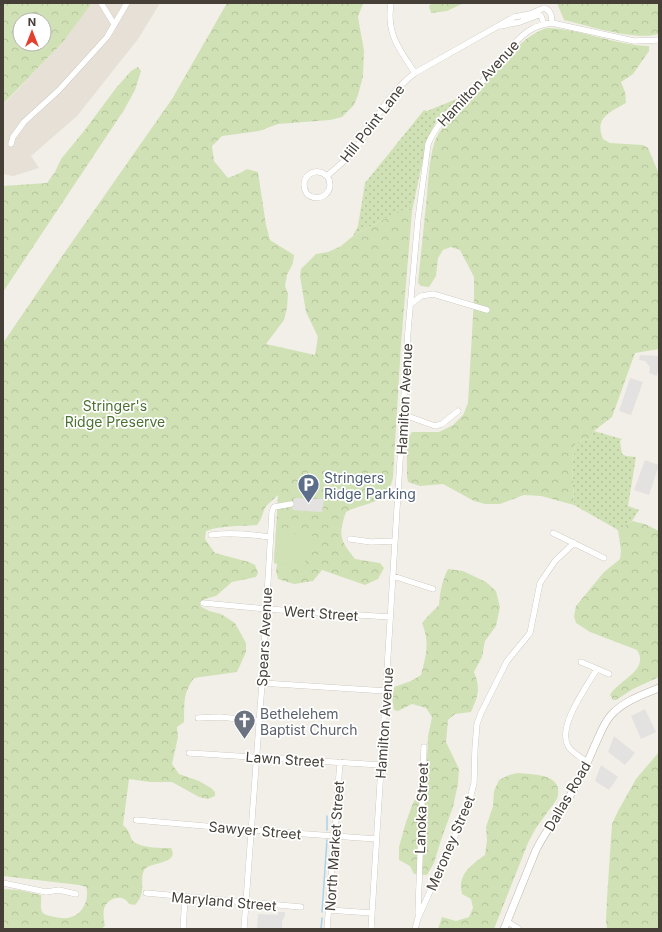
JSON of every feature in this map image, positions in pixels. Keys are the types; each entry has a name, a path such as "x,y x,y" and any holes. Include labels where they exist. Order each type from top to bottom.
{"street":[{"path":"101,3 114,24"},
{"path":"10,144 13,137 24,122 59,90 107,37 127,3"},
{"path":"391,3 390,24 396,44 415,73"},
{"name":"Hill Point Lane","path":"327,176 352,153 396,91 415,73 501,26 529,17 544,8 551,13 552,22"},
{"path":"529,17 539,15 544,24"},
{"path":"552,22 634,41 659,40"},
{"name":"Hamilton Avenue","path":"371,929 408,331 418,219 428,144 444,118 481,83 517,41 527,32 539,25 552,22"},
{"path":"317,171 327,176 330,184 327,194 318,198 313,198 308,195 303,185 307,175 317,171"},
{"path":"411,304 421,296 433,294 487,310"},
{"path":"404,412 410,417 435,426 442,424 458,411"},
{"name":"Spears Avenue","path":"244,929 262,683 272,512 274,507 291,504"},
{"path":"211,535 231,533 270,537"},
{"path":"553,533 604,558"},
{"path":"350,539 371,542 395,541"},
{"name":"Meroney Street","path":"415,929 418,918 468,807 474,783 477,724 481,713 507,661 530,633 536,598 543,578 555,562 574,543"},
{"path":"393,576 433,589"},
{"name":"Wert Street","path":"204,603 266,609 390,617"},
{"path":"581,662 609,674"},
{"path":"588,762 568,746 565,731 568,719 597,669"},
{"path":"262,683 386,691"},
{"name":"Dallas Road","path":"506,925 542,838 573,791 610,716 631,700 659,688"},
{"path":"198,718 220,717 259,721"},
{"name":"Lanoka Street","path":"418,918 424,747"},
{"name":"Lawn Street","path":"189,753 381,765"},
{"name":"North Market Street","path":"327,929 340,762"},
{"name":"Sawyer Street","path":"136,820 376,839"},
{"path":"3,883 46,892 59,890 76,894"},
{"name":"Maryland Street","path":"146,894 302,907"},
{"path":"183,929 185,898"},
{"path":"329,910 372,914"},
{"path":"506,925 519,929"}],"shaded area":[{"path":"91,3 160,3 138,39 77,116 31,156 39,168 13,176 3,174 3,105 63,42"},
{"path":"640,355 659,356 659,373 657,373 657,376 649,373 650,367 645,361 639,360"},
{"path":"630,378 643,382 631,415 619,411"},
{"path":"645,460 659,465 649,495 634,490"},
{"name":"Stringers Ridge Parking","path":"294,498 324,499 322,512 292,510"},
{"path":"645,709 656,732 641,739 631,716"},
{"path":"614,736 635,753 625,765 608,752"},
{"path":"601,765 618,777 609,790 595,781"},
{"path":"278,912 285,912 285,916 282,921 282,929 257,929 258,914 278,915"}],"green space":[{"path":"3,3 90,3 91,4 63,42 3,104"},
{"name":"Stringer's Ridge Preserve","path":"227,3 363,3 358,17 364,51 363,76 354,105 342,117 330,120 278,124 259,131 222,136 212,146 214,161 228,178 247,169 258,172 266,225 270,240 294,255 293,263 287,275 285,286 288,294 284,320 266,344 315,355 318,337 306,312 300,276 301,269 316,254 328,252 341,246 353,236 397,212 406,209 412,211 401,344 393,478 390,488 383,497 346,512 341,532 343,542 355,559 380,563 384,568 378,579 365,585 322,570 313,581 294,584 278,579 276,571 277,564 274,563 278,495 265,508 257,525 225,527 206,531 205,539 215,553 249,562 255,565 258,573 256,577 232,582 216,596 202,601 200,606 209,611 221,614 235,623 246,643 246,652 237,672 194,678 186,694 184,704 184,722 177,727 178,737 172,764 179,774 199,781 211,788 215,792 215,796 208,799 199,797 172,782 150,782 129,779 123,825 133,841 136,843 151,847 171,848 173,853 172,857 168,860 145,869 142,877 141,895 135,905 129,904 123,899 119,898 115,898 108,902 104,909 105,926 101,929 3,929 3,889 19,890 41,895 41,907 43,913 61,918 69,918 79,913 86,901 87,891 86,887 79,885 3,876 3,343 172,99"},
{"path":"432,3 464,3 447,11 431,13 429,6"},
{"path":"557,3 659,3 659,34 638,36 599,29 564,20"},
{"path":"547,28 573,31 623,43 649,46 649,51 633,74 621,82 625,92 626,103 614,109 605,116 602,121 601,132 603,139 610,143 643,145 648,148 659,174 659,349 635,353 612,417 594,431 590,440 584,439 575,444 572,465 574,505 541,496 524,495 500,504 485,504 474,501 443,484 420,486 408,482 407,477 407,439 412,432 439,432 453,425 463,415 468,403 474,277 460,250 451,247 443,250 438,258 436,276 429,287 421,286 418,283 430,163 433,147 439,133 451,117 493,75 517,47 531,36"},
{"path":"138,67 141,71 135,90 124,110 3,292 3,186 47,183 55,172 61,159 116,88 131,71"},
{"path":"459,98 438,118 427,140 412,211 406,209 353,236 358,226 365,183 424,110 427,111"},
{"path":"594,431 622,439 620,441 622,454 636,457 628,506 639,510 632,521 618,530 574,505 572,465 575,444 584,439 590,440"},
{"path":"632,521 645,524 659,531 659,677 633,689 616,700 613,700 610,695 637,669 640,663 640,657 637,650 590,632 576,623 574,616 576,606 604,572 620,559 621,551 618,530"},
{"path":"276,532 314,536 316,540 316,549 306,551 305,565 274,563"},
{"path":"448,569 463,571 486,582 496,591 500,607 496,626 485,641 482,657 474,672 478,692 471,712 455,714 448,720 446,742 459,769 458,784 453,807 434,863 427,875 414,874 410,866 399,860 399,847 413,803 426,781 428,736 432,717 426,708 412,704 398,711 394,710 392,697 394,687 411,681 421,675 426,655 427,643 422,623 439,605 444,578"},
{"path":"659,752 659,929 607,929 607,898 612,824 636,779"},
{"path":"518,773 539,775 552,780 557,784 557,799 536,828 528,843 494,929 438,929 442,917 456,921 469,917 473,908 471,899 462,894 461,887 463,876 470,867 485,855 487,840 486,827 493,806 494,791 499,780 509,775"}],"waterway":[{"path":"327,816 327,830"},
{"path":"322,912 327,840"},
{"path":"321,929 322,918"}],"place":[{"name":"Stringers Ridge Parking","path":"308,504"},
{"name":"Bethelehem Baptist Church","path":"245,740"}]}
